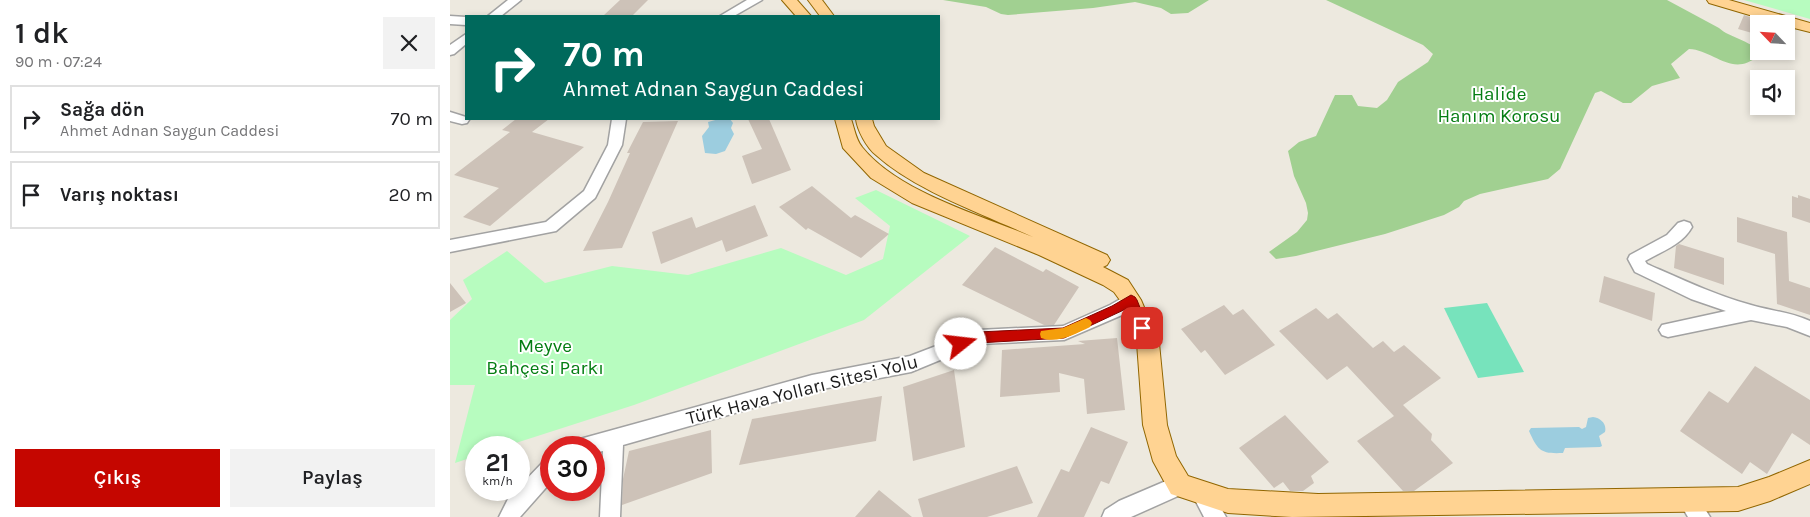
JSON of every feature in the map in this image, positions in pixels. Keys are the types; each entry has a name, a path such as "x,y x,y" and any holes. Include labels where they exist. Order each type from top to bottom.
{"main road":[{"path":"789,0 803,15"},
{"path":"815,0 826,15"},
{"path":"1714,0 1810,28"},
{"path":"844,120 852,148 877,174 919,198 1110,278 1121,286 1131,300 1148,343 1155,425 1165,461 1191,488 1228,501 1318,506 1694,508 1738,499 1770,489 1810,472"},
{"path":"864,120 865,126 880,150 918,177 1070,245 1122,272 1142,296 1157,330 1164,371 1155,425"}],"street":[{"path":"495,15 515,0"},
{"path":"728,15 756,0"},
{"path":"450,20 465,21"},
{"path":"450,51 465,39"},
{"path":"450,246 550,227 590,194 615,145 619,120"},
{"path":"1684,227 1673,239 1649,250 1636,259 1641,268 1697,294 1752,313 1790,320 1810,329"},
{"name":"Türk Hava Yolları Sitesi Yolu","path":"605,440 812,383 911,364 978,337 1064,333 1116,310 1131,300"},
{"path":"1668,330 1752,313"},
{"path":"610,517 613,438"},
{"path":"509,517 515,506 540,480"},
{"path":"1112,517 1126,508 1191,488 1216,517"}],"green space":[{"path":"943,0 1209,0 1188,13 1171,14 1161,8 1135,2 1093,8 1008,15 986,7"},
{"name":"Halide Hanım Korosu","path":"1326,0 1667,0 1750,45 1750,60 1752,60 1740,64 1731,64 1698,50 1689,49 1671,64 1680,78 1652,86 1631,103 1623,103 1601,91 1595,93 1560,169 1548,179 1480,194 1464,201 1459,207 1444,215 1385,234 1296,256 1276,259 1269,252 1297,232 1307,220 1308,213 1306,203 1294,176 1288,151 1299,142 1316,136 1335,95 1352,95 1358,106 1377,108 1387,100 1398,82 1428,62 1433,54 1423,45"},
{"path":"1744,0 1810,0 1810,19"},
{"name":"Meyve Bahçesi Parkı","path":"876,190 970,236 864,320 634,405 530,438 530,436 465,436 465,460 455,463 475,385 450,385 450,320 472,299 463,280 507,251 545,283 612,266 688,275 781,248 846,275 883,259 890,226 855,198"},
{"path":"1487,303 1524,372 1478,378 1444,308"}],"water":[{"path":"731,120 733,123 731,128 734,134 725,151 716,154 705,153 702,136 709,127 708,122"},
{"path":"1593,417 1601,420 1605,426 1605,432 1599,436 1602,446 1600,447 1565,448 1563,453 1545,452 1538,447 1529,431 1531,428 1579,427 1582,429 1586,427 1588,418"}],"building":[{"path":"620,0 648,0 633,15 604,15"},
{"path":"1744,15 1750,17 1750,32 1738,29"},
{"path":"515,120 548,120 532,132 584,147 490,226 463,217 499,188 454,175 510,132 502,130"},
{"path":"748,120 769,120 791,170 752,184 742,156 762,149"},
{"path":"678,121 622,248 583,251 608,202 630,153 627,153 643,122"},
{"path":"812,186 851,218 855,215 889,234 861,258 808,228 806,230 779,207"},
{"path":"1798,195 1810,199 1810,223 1792,217 1792,196 1798,198"},
{"path":"755,205 768,236 726,252 722,240 661,264 652,232 692,217 696,228"},
{"path":"1737,217 1787,232 1789,281 1810,288 1810,315 1777,304 1775,254 1737,242"},
{"path":"1679,244 1724,258 1724,285 1674,268 1676,246"},
{"path":"995,247 1043,272 1046,269 1079,287 1054,325 1044,325 962,285"},
{"path":"1604,276 1655,293 1652,321 1599,302"},
{"path":"450,283 466,303 450,312"},
{"path":"1224,305 1233,315 1243,309 1275,345 1225,375 1205,350 1201,353 1181,329"},
{"path":"1316,308 1328,319 1337,313 1373,348 1383,341 1394,352 1404,345 1441,378 1403,405 1432,434 1431,440 1453,463 1414,491 1403,491 1357,441 1394,416 1347,366 1327,380 1279,331"},
{"path":"1117,338 1125,410 1087,414 1084,379 1059,373 1060,392 1000,397 1002,350 1085,344 1078,341"},
{"path":"1755,366 1810,400 1810,445 1792,433 1767,474 1750,462 1742,474 1680,431 1709,391 1728,403"},
{"path":"954,370 965,447 913,461 903,387"},
{"path":"882,396 876,441 739,465 752,419"},
{"path":"1285,415 1329,462 1311,476 1314,483 1303,491 1290,491 1283,482 1274,488 1239,448"},
{"path":"1091,427 1128,442 1109,484 1101,481 1084,517 1037,517 1061,469 1069,472"},
{"path":"711,430 712,473 622,505 623,479 629,451"},
{"path":"1017,466 1033,503 987,517 923,517 918,499"},
{"path":"879,490 912,517 855,517"}],"slow traffic":[{"path":"1046,334 1064,333 1086,323"}],"route":[{"path":"961,344 978,337 1064,333 1116,310 1131,300 1142,328"}]}
